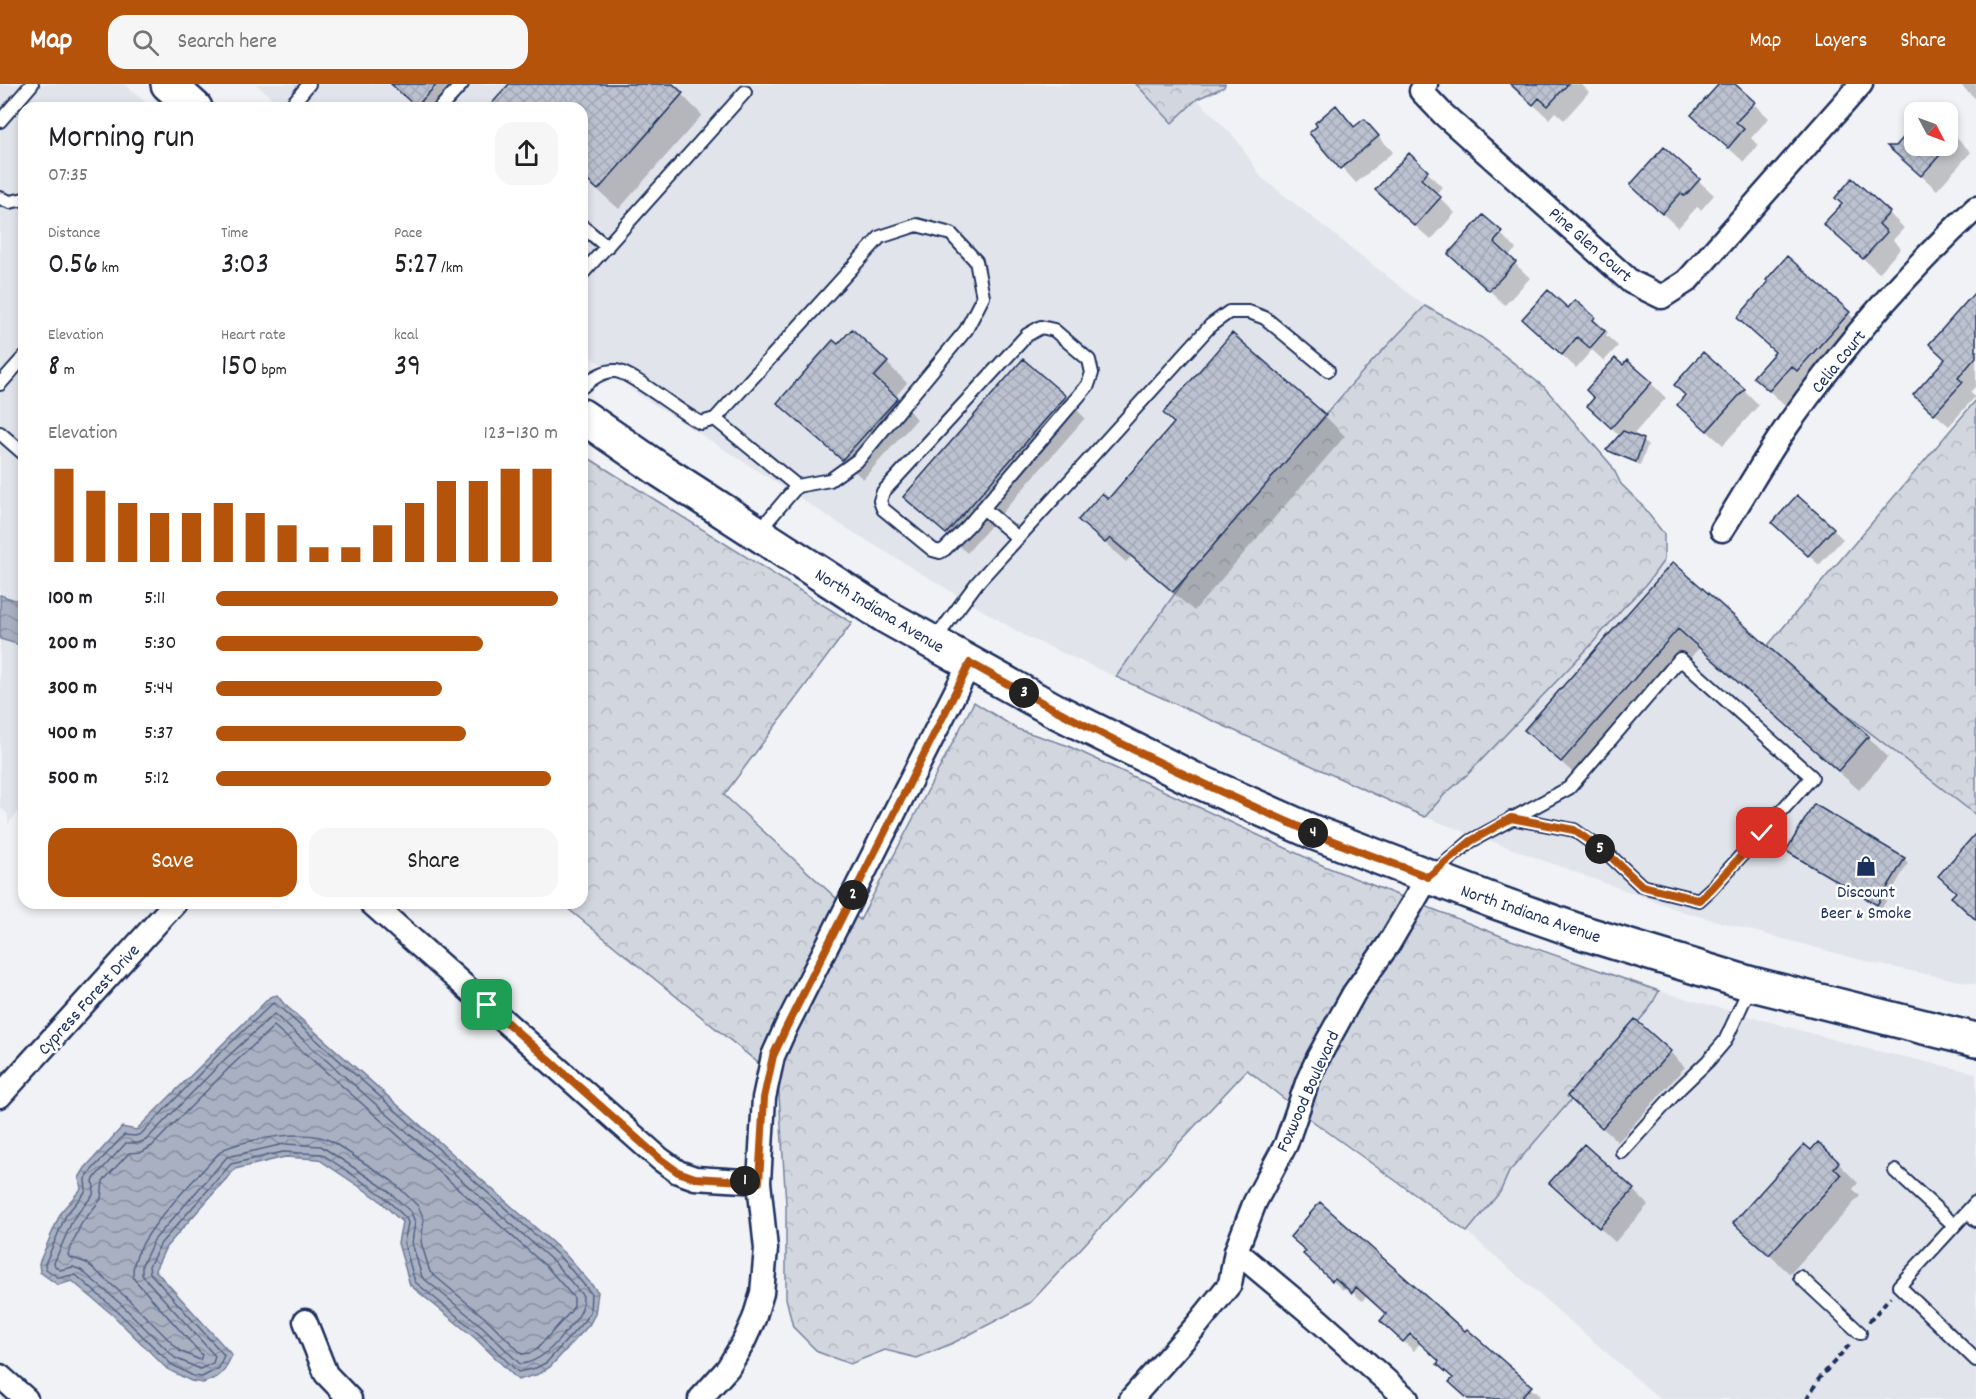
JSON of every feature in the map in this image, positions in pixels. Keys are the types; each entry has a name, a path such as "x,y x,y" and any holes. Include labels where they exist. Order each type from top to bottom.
{"main road":[{"path":"168,84 188,102"},
{"name":"North Indiana Avenue","path":"588,420 660,471 887,617 1054,710 1191,778 1315,833 1428,877 1584,933 1752,984 1976,1040"}],"street":[{"name":"Pine Glen Court","path":"1426,84 1421,91 1452,122 1631,282 1662,297 1687,281 1861,84"},
{"name":"Celia Court","path":"1722,530 1789,423 1839,357 1902,284 1976,208"},
{"path":"700,1399 728,1368 743,1343 762,1293 766,1249 759,1182 764,1098 773,1056 970,663"},
{"name":"Foxwood Boulevard","path":"1131,1399 1230,1284 1236,1251 1255,1202 1286,1144 1318,1058 1354,993 1388,945 1428,877"},
{"name":"Cypress Forest Drive","path":"0,1096 170,909"},
{"path":"378,909 660,1159 678,1172 695,1178 759,1182"},
{"path":"1236,1251 1407,1399"},
{"path":"305,1321 326,1374 350,1399"},
{"path":"0,1376 26,1399"}],"lane":[{"path":"0,121 32,84"},
{"path":"294,102 309,84"},
{"path":"446,102 462,84"},
{"path":"588,268 745,92"},
{"path":"0,198 10,202 18,201"},
{"path":"588,382 595,376 616,371 634,379 701,423 715,418 880,237 917,225 951,234 976,261 983,297 966,330 859,459 830,480 797,486 757,533"},
{"path":"588,231 607,247"},
{"path":"932,643 977,583 1211,325 1229,312 1249,312 1265,318 1328,370"},
{"path":"1041,327 1054,330 1089,360 1092,373 1088,385 984,508 940,552 933,550 883,509 880,501 883,492 1027,335 1041,327"},
{"path":"0,384 18,364"},
{"path":"715,418 797,486"},
{"path":"0,433 18,449"},
{"path":"984,508 1018,538"},
{"path":"1428,877 1471,841 1511,818 1569,788 1680,659 1812,777 1699,900 1642,886 1609,855 1574,830 1511,818"},
{"path":"1622,1152 1725,1041 1752,984"},
{"path":"1895,1171 1954,1225"},
{"path":"1976,1202 1971,1216 1954,1225 1899,1286 1976,1360"},
{"path":"1800,1277 1860,1333"}],"shaded area":[{"path":"0,84 124,84 145,102 18,102 18,601 0,595"},
{"path":"256,84 1136,84 1172,122 1197,99 1237,140 1261,177 1425,306 1365,369 1195,565 1116,677 1025,636 851,531 635,392 588,354 588,102 276,102"},
{"path":"1664,560 1764,650 1976,815 1976,984 1876,964 1684,912 1425,817 1590,646 1646,585"},
{"path":"0,639 18,644 18,812 8,824 8,814 0,807"},
{"path":"1659,991 1864,1048 1976,1073 1976,1399 1660,1399 1467,1232 1500,1192 1509,1172 1649,1009"}],"green space":[{"path":"1136,84 1225,84 1224,87 1197,99 1172,123"},
{"path":"1425,306 1482,338 1544,387 1612,466 1621,484 1640,503 1664,534 1664,560 1646,585 1590,646 1425,817 1116,677 1195,565 1365,369"},
{"path":"1976,400 1976,815 1764,650"},
{"path":"588,458 852,623 724,795 860,920 974,702 1017,729 1066,745 1324,866 1511,940 1659,991 1649,1009 1509,1172 1500,1192 1467,1232 1314,1122 1247,1070 1030,1303 953,1343 917,1358 885,1350 850,1364 818,1352 793,1327 786,1298 786,1204 778,1079 568,909 588,909"}],"water":[{"path":"0,595 18,601 18,644 0,639"},
{"path":"277,995 284,1004 564,1253 598,1292 595,1314 589,1325 550,1367 539,1374 518,1380 475,1338 410,1285 398,1243 402,1222 378,1199 318,1159 285,1157 235,1169 166,1247 155,1270 232,1355 224,1371 203,1383 191,1381 167,1369 113,1315 72,1281 58,1285 40,1272 39,1263 61,1212 81,1189 79,1178 85,1168 122,1127 136,1130 270,997"}],"building":[{"path":"391,84 437,84 421,102 411,102"},
{"path":"509,84 673,84 683,93 598,190 588,181 588,102 493,102"},
{"path":"1510,84 1568,84 1548,106 1539,98 1533,105"},
{"path":"1719,84 1735,84 1755,102 1736,122 1744,129 1728,148 1691,115"},
{"path":"1336,105 1354,127 1364,119 1379,136 1340,169 1309,133 1317,126 1315,123"},
{"path":"1904,137 1904,156 1939,156 1921,176 1887,146 1896,146"},
{"path":"1664,147 1700,179 1685,196 1681,193 1662,214 1630,185"},
{"path":"1409,153 1428,171 1421,179 1441,197 1415,226 1375,190"},
{"path":"1852,178 1890,212 1879,224 1887,232 1863,259 1823,224 1842,204 1835,198"},
{"path":"1483,215 1503,232 1494,242 1516,262 1489,291 1448,254"},
{"path":"1787,256 1850,312 1797,371 1791,366 1769,391 1753,377 1775,352 1737,318"},
{"path":"1548,290 1568,308 1575,300 1595,317 1593,320 1605,331 1590,348 1577,337 1562,355 1522,319"},
{"path":"1976,291 1976,357 1958,378 1963,382 1934,414 1913,395 1945,359 1929,344"},
{"path":"852,329 888,362 874,377 898,398 842,460 777,403 833,340 838,344"},
{"path":"1232,333 1326,415 1173,592 1110,538 1105,543 1078,520 1102,493 1108,499 1174,423 1163,413"},
{"path":"1703,352 1745,389 1707,431 1677,405 1685,395 1674,385"},
{"path":"1615,358 1623,365 1627,360 1652,382 1611,428 1587,406 1594,398 1586,390"},
{"path":"1023,359 1066,396 946,534 903,497"},
{"path":"1623,431 1644,439 1636,462 1606,450"},
{"path":"1797,495 1834,528 1808,556 1772,523"},
{"path":"1673,562 1869,736 1838,771 1678,629 1561,762 1524,730"},
{"path":"1814,804 1905,858 1877,905 1786,851"},
{"path":"1976,833 1976,920 1951,897 1956,892 1938,876"},
{"path":"1635,1019 1671,1051 1602,1128 1567,1096"},
{"path":"1818,1142 1839,1162 1834,1168 1841,1175 1769,1255 1733,1223 1804,1144 1811,1150"},
{"path":"1584,1144 1634,1189 1599,1228 1549,1183"},
{"path":"1320,1202 1465,1331 1467,1329 1532,1386 1520,1399 1468,1399 1449,1382 1453,1378 1437,1364 1439,1361 1410,1334 1403,1342 1380,1321 1386,1314 1356,1287 1352,1293 1335,1278 1332,1281 1303,1254 1306,1251 1290,1237"}],"place":[{"name":"Discount Beer & Smoke","path":"1866,866"}],"route":[{"path":"487,1005 660,1159 678,1172 695,1178 759,1182 764,1098 773,1056 970,663 1054,710 1191,778 1315,833 1428,877 1471,841 1511,818 1574,830 1609,855 1642,886 1699,900 1762,833"}]}
